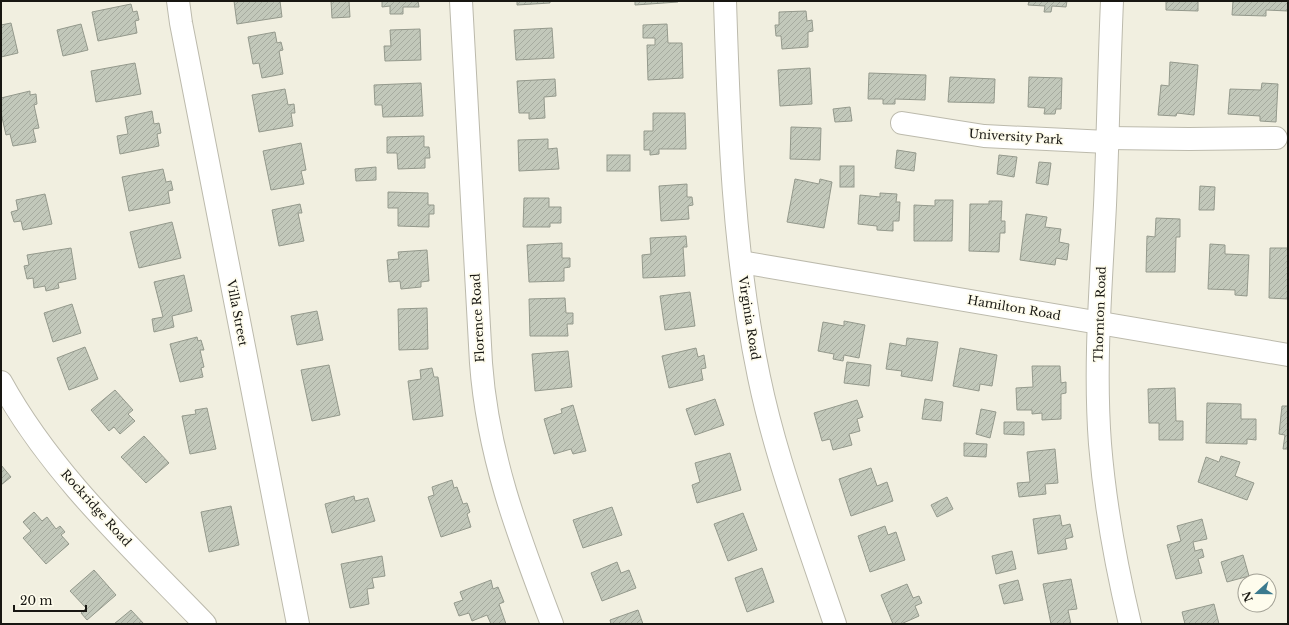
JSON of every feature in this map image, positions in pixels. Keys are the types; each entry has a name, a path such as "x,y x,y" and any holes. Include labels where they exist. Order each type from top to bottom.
{"street":[{"name":"Villa Street","path":"178,1 298,624"},
{"name":"Florence Road","path":"461,1 481,363 486,413 496,460 511,514 552,624"},
{"name":"Virginia Road","path":"724,1 728,101 741,262 752,340 779,461 836,624"},
{"name":"Thornton Road","path":"1112,1 1106,180 1098,322 1099,409 1102,464 1114,549 1130,624"},
{"name":"University Park","path":"902,123 984,136 1107,140 1276,138"},
{"name":"Hamilton Road","path":"741,262 1288,355"},
{"name":"Rockridge Road","path":"1,382 24,421 52,459 95,508 205,624"}],"building":[{"path":"234,1 280,1 282,17 237,24"},
{"path":"331,1 349,1 350,17 332,18"},
{"path":"382,1 418,1 419,7 403,7 403,14 390,14 390,6 382,7"},
{"path":"517,1 550,1 550,3 517,5"},
{"path":"635,1 678,1 678,2 635,5"},
{"path":"1029,1 1067,1 1066,7 1052,6 1051,12 1044,12 1045,6 1028,5"},
{"path":"1166,1 1198,1 1198,11 1166,10"},
{"path":"1233,1 1288,1 1288,11 1266,10 1266,16 1232,15"},
{"path":"131,4 133,12 137,11 139,20 135,21 137,33 98,41 92,12"},
{"path":"806,11 807,21 812,20 813,31 808,32 808,47 782,49 781,36 776,36 775,25 779,25 779,12"},
{"path":"11,23 18,53 1,57 1,25"},
{"path":"81,24 88,50 63,56 57,30"},
{"path":"667,24 668,43 682,43 683,78 648,80 647,45 655,45 655,38 643,38 643,25"},
{"path":"552,28 554,58 516,60 514,30"},
{"path":"420,29 421,60 385,61 384,46 391,46 390,30"},
{"path":"275,32 277,43 281,42 283,50 279,51 283,74 262,78 259,63 253,64 248,37"},
{"path":"1170,62 1198,65 1194,115 1177,113 1176,116 1158,115 1161,85 1169,86"},
{"path":"135,63 141,94 96,102 91,71"},
{"path":"810,68 812,104 780,106 778,70"},
{"path":"869,73 926,75 925,100 895,99 895,104 883,104 883,99 868,99"},
{"path":"950,77 995,79 994,103 948,102"},
{"path":"1029,77 1062,78 1061,109 1056,109 1055,114 1044,114 1045,108 1028,107"},
{"path":"555,79 556,96 544,97 545,118 529,119 529,113 519,113 517,81"},
{"path":"421,83 423,116 383,117 382,105 375,105 374,85"},
{"path":"1262,83 1278,84 1276,122 1260,121 1260,116 1228,114 1230,89 1261,90"},
{"path":"285,89 288,105 294,104 295,113 291,113 293,126 259,132 252,95"},
{"path":"30,91 30,95 36,94 37,104 34,105 39,128 33,129 36,142 13,146 10,134 6,135 1,113 1,98"},
{"path":"850,107 852,121 835,122 833,109"},
{"path":"152,111 154,124 159,123 161,133 157,134 159,146 120,154 117,136 128,134 125,117"},
{"path":"653,113 685,113 686,149 659,149 659,154 650,155 650,150 644,150 644,131 653,131"},
{"path":"791,127 821,128 820,160 790,159"},
{"path":"424,136 424,147 429,147 430,158 425,158 425,168 398,169 397,153 387,153 387,137"},
{"path":"548,139 548,149 557,148 559,169 519,171 518,140"},
{"path":"301,143 306,170 301,171 304,184 271,190 263,151"},
{"path":"897,150 916,153 914,171 895,168"},
{"path":"607,155 630,155 630,171 607,171"},
{"path":"999,155 1017,157 1014,177 997,174"},
{"path":"1039,162 1051,163 1048,185 1036,183"},
{"path":"840,166 854,166 854,187 840,187"},
{"path":"376,167 376,180 356,181 355,169"},
{"path":"163,169 166,182 171,181 173,190 168,191 170,203 129,211 122,177"},
{"path":"795,179 819,184 820,179 832,182 824,228 787,222"},
{"path":"687,184 687,197 692,197 693,205 688,206 689,219 661,221 659,186"},
{"path":"1200,186 1215,187 1214,210 1199,210"},
{"path":"388,192 428,193 428,205 434,205 434,214 429,214 429,227 398,226 398,208 388,208"},
{"path":"880,193 897,194 896,202 900,202 899,221 893,221 893,231 877,230 877,226 858,224 860,195 880,197"},
{"path":"45,194 52,224 23,230 21,221 14,222 11,212 18,210 16,200"},
{"path":"524,198 549,198 549,207 561,207 561,223 550,223 550,227 523,227"},
{"path":"935,200 953,200 952,241 914,241 914,205 935,206"},
{"path":"989,201 1002,201 1001,221 1005,221 1005,233 1000,233 999,252 969,251 970,204 989,204"},
{"path":"300,204 302,213 298,213 304,241 279,246 272,210"},
{"path":"1026,214 1047,217 1045,227 1061,229 1059,242 1069,244 1067,260 1056,258 1055,265 1020,260"},
{"path":"1156,218 1180,219 1180,237 1176,237 1175,272 1146,272 1147,236 1155,237"},
{"path":"172,222 181,258 139,268 130,232"},
{"path":"686,236 687,247 683,247 685,276 643,278 642,255 651,254 650,238"},
{"path":"562,243 562,258 570,258 570,267 564,268 564,281 529,282 527,245"},
{"path":"1210,244 1225,245 1225,254 1249,255 1247,296 1235,295 1235,290 1208,289"},
{"path":"71,248 76,279 58,283 59,288 46,291 45,286 34,288 33,278 27,279 24,266 29,265 27,255"},
{"path":"1270,248 1288,248 1288,299 1269,298"},
{"path":"427,250 429,281 421,282 421,287 401,289 400,281 389,282 387,260 399,259 398,252"},
{"path":"184,275 192,311 172,316 174,327 154,332 152,319 163,317 154,282"},
{"path":"690,292 695,326 665,330 660,296"},
{"path":"565,298 566,313 573,313 573,324 567,324 568,336 530,336 529,299"},
{"path":"72,304 81,333 53,342 44,313"},
{"path":"427,308 428,349 399,350 398,309"},
{"path":"317,311 323,340 297,345 291,316"},
{"path":"844,321 865,325 859,358 844,355 843,361 833,359 834,354 818,351 823,322 844,326"},
{"path":"197,337 198,341 201,340 204,350 200,350 204,367 201,368 203,377 180,382 170,344"},
{"path":"907,338 938,342 932,381 901,376 902,371 886,369 890,343 906,346"},
{"path":"85,347 98,379 69,390 57,358"},
{"path":"696,348 698,357 704,355 706,368 701,369 703,380 669,388 662,356"},
{"path":"960,348 997,355 992,386 980,384 979,391 953,386"},
{"path":"568,351 572,387 535,391 532,354"},
{"path":"847,362 871,365 869,386 844,383"},
{"path":"329,365 340,415 312,421 301,370"},
{"path":"1032,366 1060,366 1061,383 1066,382 1066,393 1061,394 1061,419 1042,420 1042,413 1032,414 1032,410 1017,410 1016,388 1033,387"},
{"path":"432,368 434,377 438,377 443,416 413,420 408,381 421,379 420,370"},
{"path":"1175,388 1176,421 1183,421 1183,440 1159,440 1159,423 1149,423 1148,389"},
{"path":"115,390 133,410 128,414 135,421 120,434 114,427 109,431 91,410"},
{"path":"715,399 724,425 695,435 686,409"},
{"path":"925,399 943,402 941,421 922,419"},
{"path":"857,400 863,417 857,419 860,431 849,434 852,445 833,450 830,439 822,441 814,413"},
{"path":"1207,403 1241,404 1241,419 1256,419 1256,440 1247,439 1247,444 1206,443"},
{"path":"573,405 586,451 573,454 571,449 554,454 544,419 562,413 561,409"},
{"path":"1282,406 1288,406 1288,449 1283,449 1285,435 1279,434"},
{"path":"207,408 216,449 190,454 182,416 196,414 195,410"},
{"path":"981,409 996,412 990,438 976,434"},
{"path":"1004,422 1024,422 1024,435 1004,434"},
{"path":"144,436 169,463 146,483 121,457"},
{"path":"964,443 987,444 986,457 964,456"},
{"path":"1055,449 1058,483 1045,484 1046,494 1019,497 1017,483 1030,482 1027,452"},
{"path":"730,453 741,490 697,503 692,485 700,482 695,463"},
{"path":"1221,456 1240,462 1235,476 1254,483 1247,500 1198,482 1206,457 1219,462"},
{"path":"1,465 11,477 1,485"},
{"path":"871,468 877,486 887,482 893,501 851,516 839,479"},
{"path":"452,480 454,488 457,487 463,504 467,503 470,512 467,514 471,527 441,537 428,497 434,495 432,487"},
{"path":"354,496 355,501 368,498 375,521 332,533 325,504"},
{"path":"947,497 953,509 937,517 931,505"},
{"path":"231,506 239,545 209,552 201,512"},
{"path":"612,507 622,535 583,548 573,520"},
{"path":"34,512 42,521 47,517 56,529 60,526 65,532 61,535 69,544 46,564 23,538 31,531 23,522"},
{"path":"743,513 757,550 728,561 714,524"},
{"path":"1060,515 1062,526 1070,524 1073,537 1065,539 1067,549 1038,554 1033,519"},
{"path":"1202,519 1207,539 1193,542 1195,551 1202,549 1204,557 1198,559 1202,573 1176,579 1167,545 1181,541 1177,526"},
{"path":"885,526 888,535 896,532 905,560 870,572 858,536"},
{"path":"1012,551 1016,569 996,574 992,556"},
{"path":"1243,555 1248,573 1237,573 1237,579 1227,582 1221,562"},
{"path":"382,556 385,576 372,578 374,588 367,589 369,604 350,608 341,564"},
{"path":"617,562 621,573 629,570 636,588 602,601 591,573"},
{"path":"762,568 774,602 747,612 735,578"},
{"path":"94,570 116,595 87,620 81,613 86,608 70,591"},
{"path":"1071,579 1077,609 1068,610 1071,624 1051,624 1043,584"},
{"path":"491,580 493,589 498,587 504,602 499,604 506,624 491,624 487,615 472,621 469,613 459,616 454,603 463,600 460,592"},
{"path":"1018,580 1023,600 1004,604 999,585"},
{"path":"907,584 913,598 919,596 922,603 915,606 919,616 901,624 893,624 881,595"},
{"path":"1214,604 1219,624 1185,624 1182,612"},
{"path":"131,610 144,624 114,624"},
{"path":"638,610 643,624 611,624 610,620"}]}
